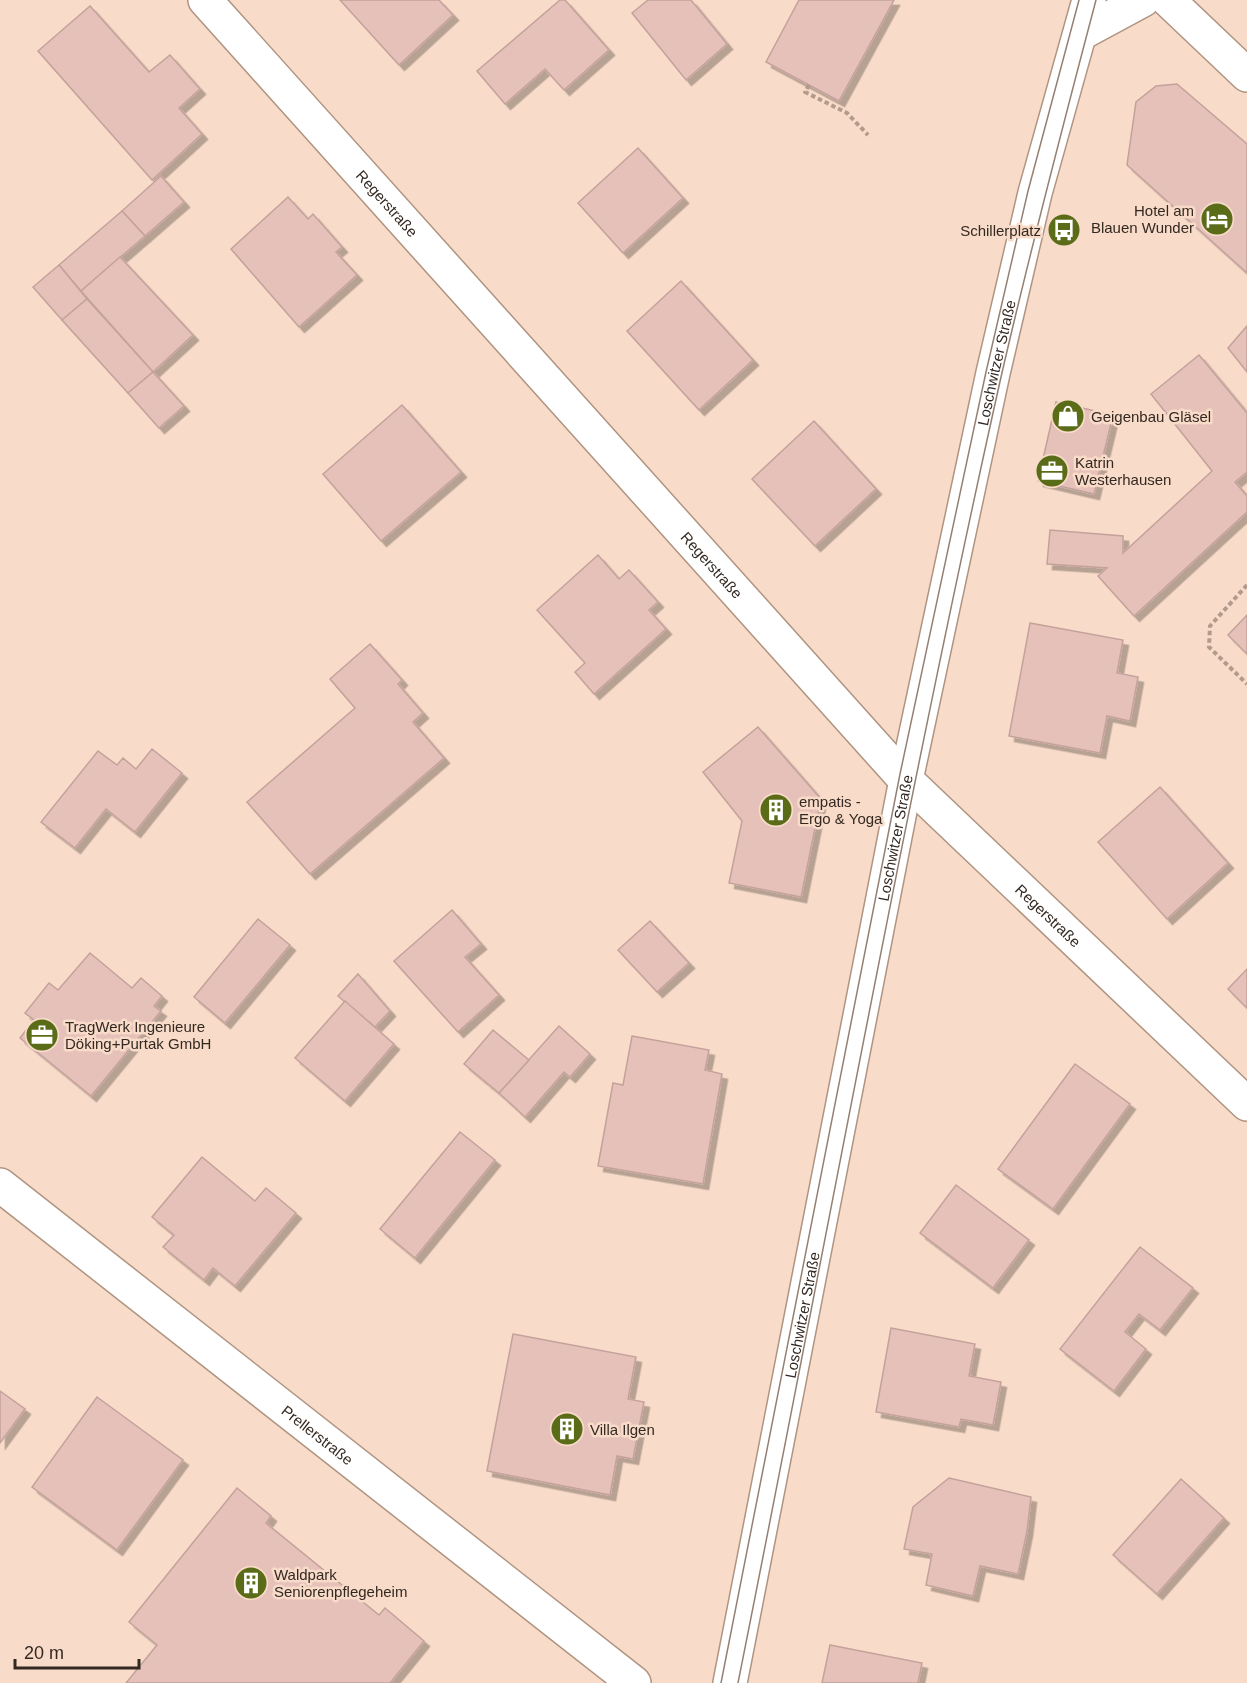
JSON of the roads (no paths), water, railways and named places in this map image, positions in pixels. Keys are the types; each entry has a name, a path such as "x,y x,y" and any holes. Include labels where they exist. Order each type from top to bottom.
{"street":[{"name":"Regerstraße","path":"205,0 906,780 1247,1104"},
{"name":"Loschwitzer Straße","path":"730,1683 906,780 996,362 1035,193 1089,0"},
{"path":"1080,34 1143,0"},
{"path":"1168,0 1247,75"},
{"name":"Prellerstraße","path":"0,1185 634,1683"}],"tram line":[{"path":"721,1683 900,774 986,372 1028,191 1079,0"},
{"path":"738,1683 898,866 965,540 1023,283 1096,0"}],"place":[{"name":"Hotel am Blauen Wunder","path":"1217,219"},
{"name":"Schillerplatz","path":"1064,230"},
{"name":"Geigenbau Gläsel","path":"1068,416"},
{"name":"Katrin Westerhausen","path":"1052,471"},
{"name":"empatis - Ergo & Yoga","path":"776,810"},
{"name":"TragWerk Ingenieure Döking+Purtak GmbH","path":"42,1035"},
{"name":"Villa Ilgen","path":"567,1429"},
{"name":"Waldpark Seniorenpflegeheim","path":"251,1583"}]}
